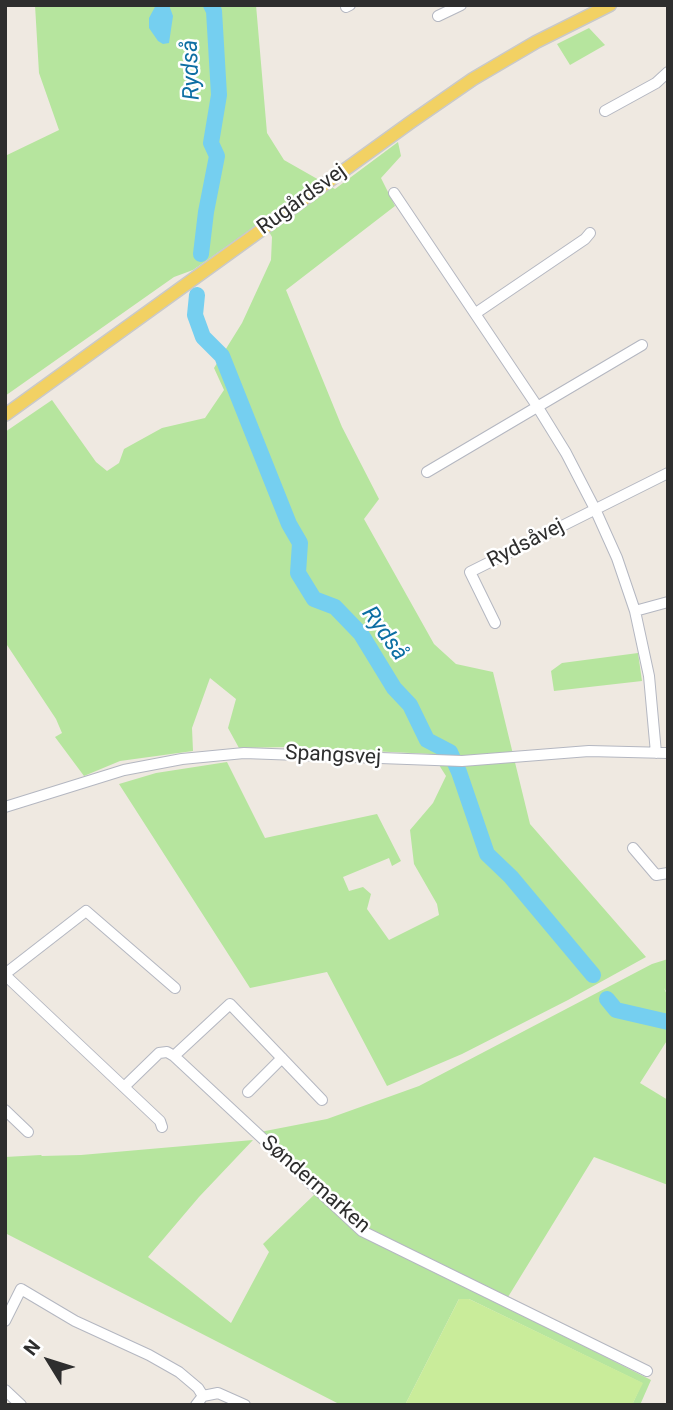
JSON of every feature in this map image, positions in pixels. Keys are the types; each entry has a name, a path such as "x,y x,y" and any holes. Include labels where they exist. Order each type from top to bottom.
{"main road":[{"name":"Rugårdsvej","path":"5,415 473,79 610,5"}],"street":[{"path":"438,16 461,5"},
{"path":"605,111 656,83 668,72"},
{"path":"394,193 537,406 566,453 595,509 617,558 635,611 649,676 656,752"},
{"path":"476,313 590,233"},
{"path":"426,472 642,345"},
{"name":"Rydsåvej","path":"495,623 470,572 668,473"},
{"path":"635,611 668,602"},
{"name":"Spangsvej","path":"5,807 124,770 200,757 244,753 462,761 589,751 668,753"},
{"path":"633,848 656,875 668,873"},
{"path":"162,1127 160,1121 5,975 86,911 175,988"},
{"path":"124,1087 159,1053 167,1052 174,1056 229,1004 322,1100"},
{"name":"Søndermarken","path":"174,1056 362,1231 647,1371"},
{"path":"248,1092 282,1058"},
{"path":"5,1110 28,1132"},
{"path":"5,1321 21,1289 75,1321 179,1372 198,1388 203,1396"},
{"path":"5,1390 21,1405"},
{"path":"196,1405 203,1396 218,1393 245,1405"}],"green space":[{"path":"35,5 256,5 267,133 284,160 335,189 398,142 401,156 381,178 395,206 286,290 342,427 379,499 364,519 434,644 456,664 493,672 530,824 646,957 462,1054 387,1086 327,972 250,988 119,784 156,773 227,762 265,838 377,814 401,861 392,866 389,858 343,877 349,891 363,887 371,894 367,909 389,940 439,915 437,904 414,864 410,830 433,803 446,776 432,754 289,747 239,748 228,728 236,699 210,678 192,728 193,751 120,761 84,776 55,737 62,733 56,719 5,642 5,432 52,400 96,462 107,471 119,463 124,449 162,428 205,418 224,390 214,368 242,323 271,260 272,237 263,221 193,270 174,277 5,396 5,156 59,130 39,73"},
{"path":"589,28 605,45 570,65 557,44"},
{"path":"638,653 642,681 554,691 551,671 562,663"},
{"path":"668,959 668,994 664,988 668,997 668,1039 640,1083 668,1100 668,1185 594,1157 508,1297 362,1227 260,1132 327,1119 419,1086 652,964"},
{"path":"253,1140 199,1197 148,1257 231,1323 269,1252 263,1244 315,1194 361,1234 651,1380 640,1405 632,1405 642,1383 469,1299 459,1299 405,1405 341,1405 5,1233 5,1157 81,1155"},
{"path":"459,1299 469,1299 643,1383 632,1405 405,1405"}],"water":[{"path":"156,5 169,5 173,16 169,43 158,41 149,28 149,18"}],"waterway":[{"name":"Rydså","path":"201,254 217,156 211,143 219,95 214,11 211,5"},
{"name":"Rydså","path":"197,295 195,315 203,337 222,356 289,524 300,543 298,573 314,599 335,607 361,634 394,688 410,705 427,740 450,752 487,854 511,877 593,975"},
{"name":"Rydså","path":"607,999 616,1010 668,1022"}]}
